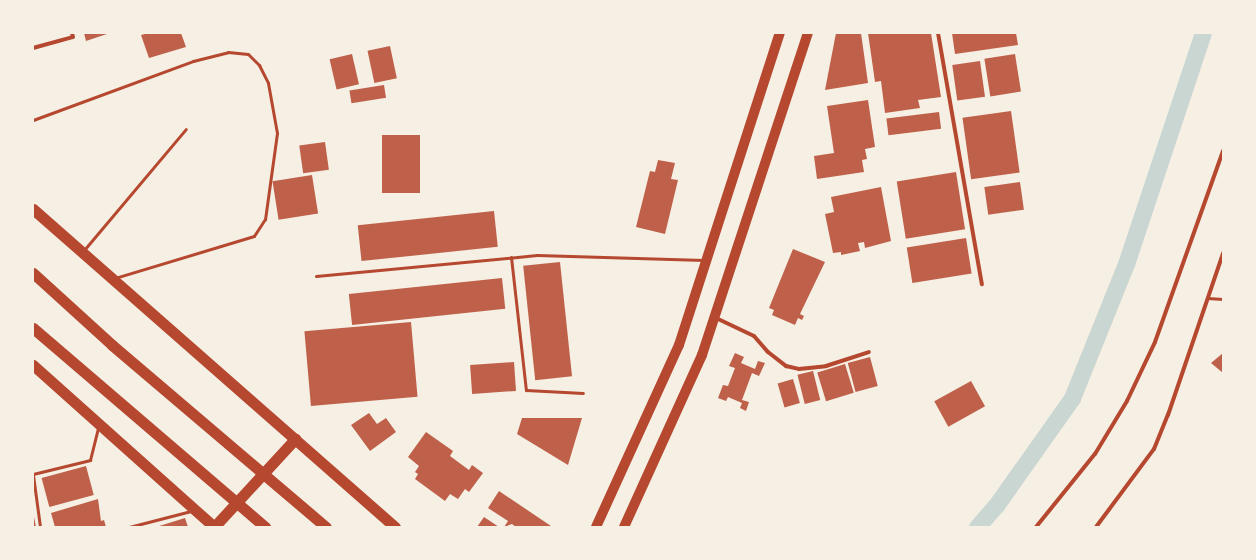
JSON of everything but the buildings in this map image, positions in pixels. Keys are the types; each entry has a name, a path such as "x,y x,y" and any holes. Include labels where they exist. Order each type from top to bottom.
{"highway":[{"path":"33,209 395,527"},
{"path":"33,273 112,345 326,527"},
{"path":"33,328 86,376 265,527"},
{"path":"33,365 214,527 295,439"}],"main road":[{"path":"596,527 679,345 780,33"},
{"path":"624,527 702,355 808,33"}],"street":[{"path":"33,48 73,37 72,33"},
{"path":"938,33 982,284"},
{"path":"1036,527 1095,454 1127,402 1155,342 1223,151"},
{"path":"1096,527 1154,449 1168,415 1223,253"},
{"path":"715,318 754,336 768,352 786,366 793,368 826,366 869,352"}],"lane":[{"path":"33,120 193,61 228,52 248,54 259,65 268,83 277,133 264,219 254,236 112,279"},
{"path":"82,252 186,129"},
{"path":"316,276 537,255 707,260"},
{"path":"511,258 526,390 583,393"},
{"path":"1207,298 1223,299"},
{"path":"40,527 33,475 90,460 99,424"},
{"path":"129,527 194,510"}],"waterway":[{"path":"977,527 997,504 1072,398 1126,264 1203,33"}]}
